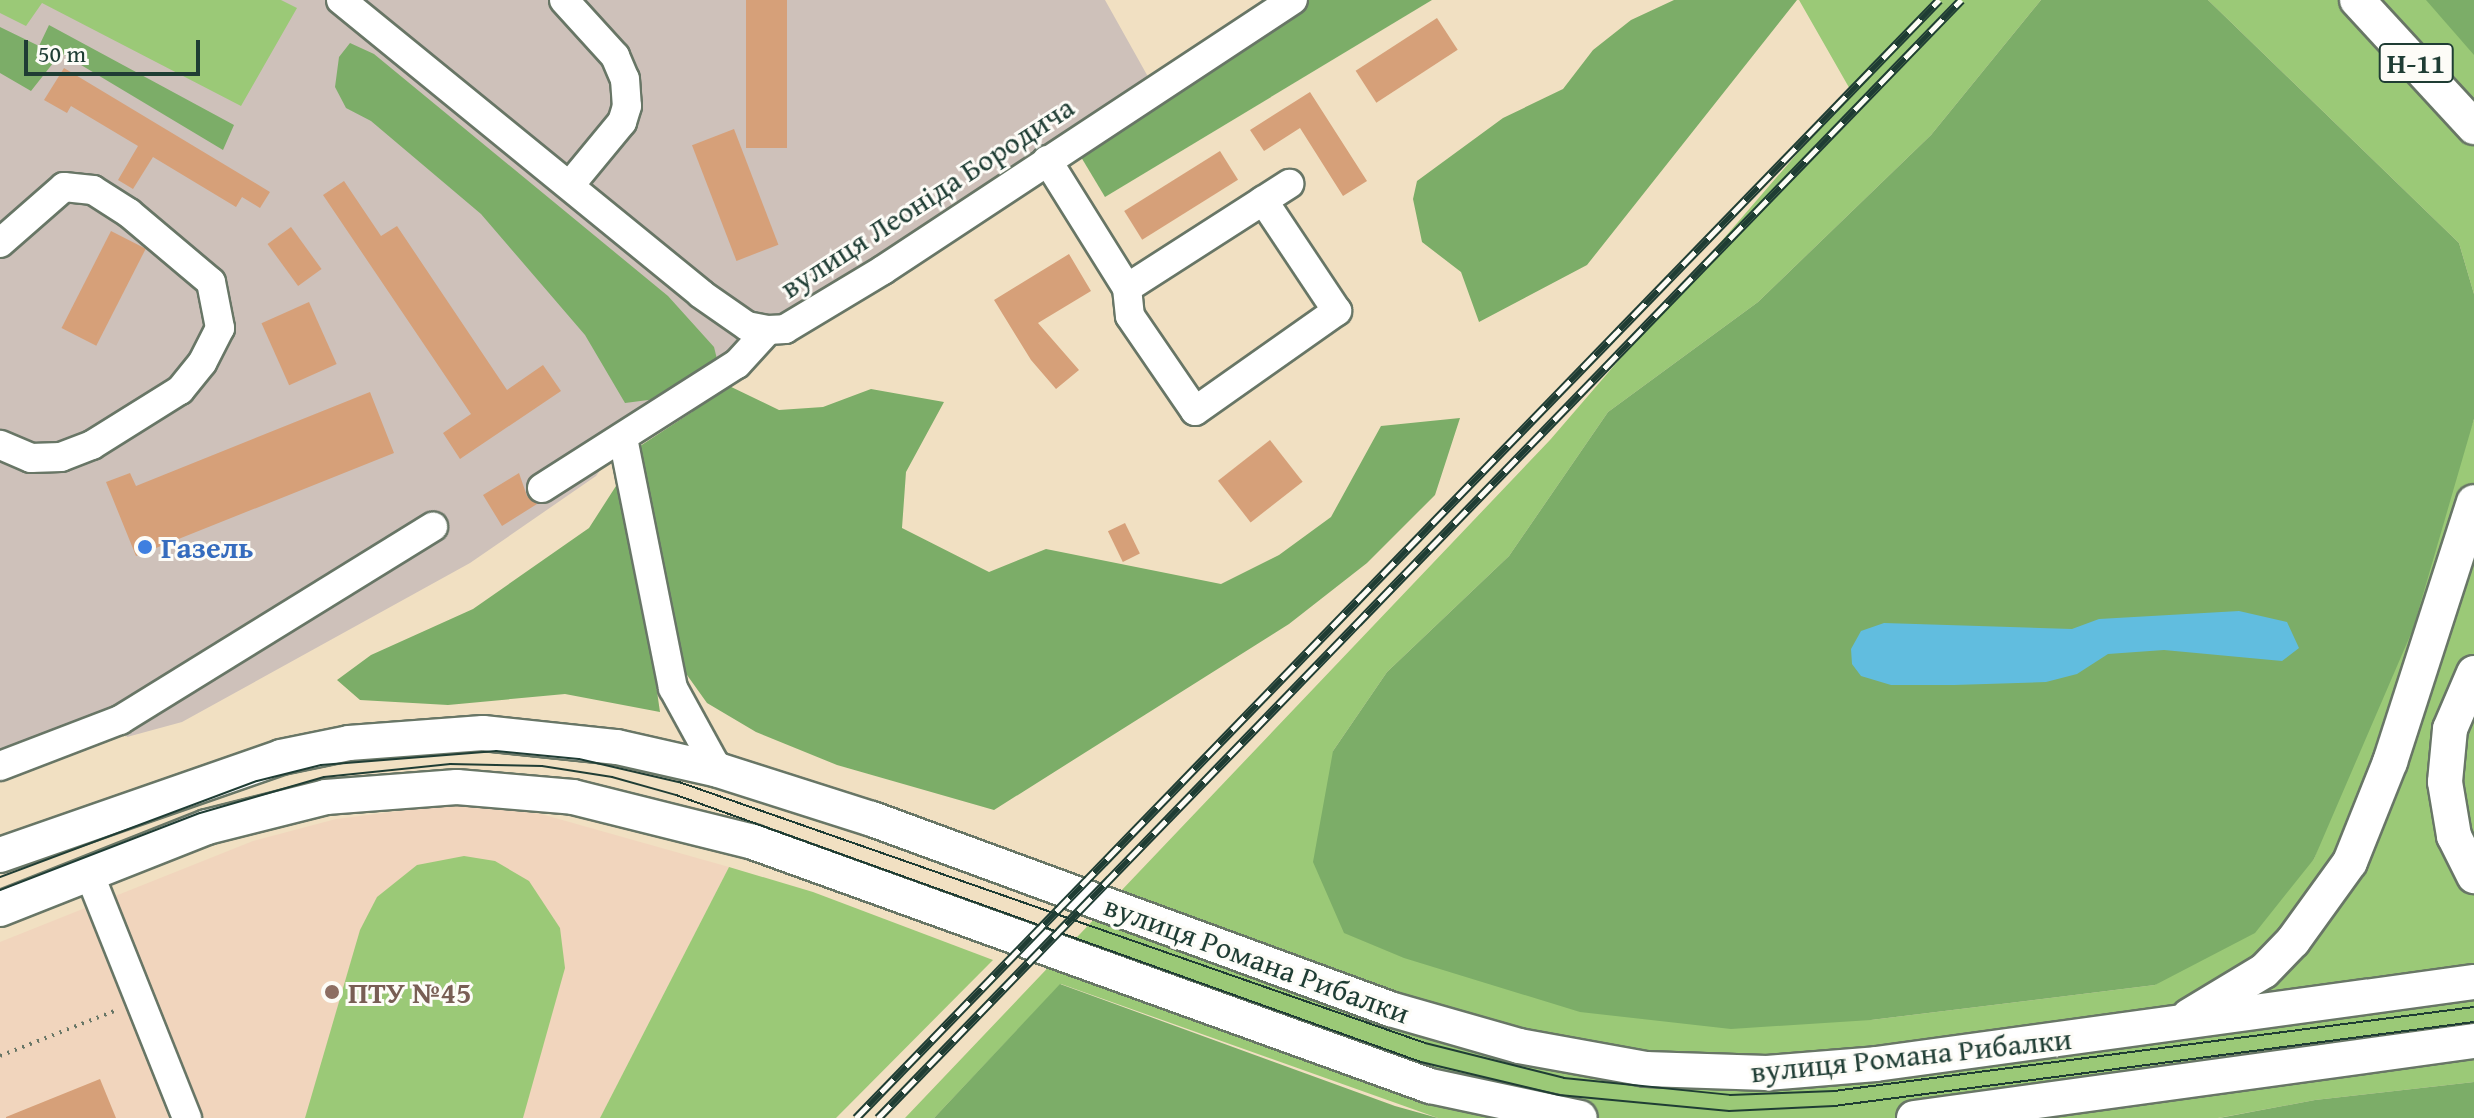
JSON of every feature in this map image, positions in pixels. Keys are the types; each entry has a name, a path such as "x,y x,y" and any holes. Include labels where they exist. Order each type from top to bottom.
{"main road":[{"name":"Н-11","path":"2357,0 2474,127"},
{"path":"2170,1026 2264,971 2303,929 2350,862 2390,762 2474,502"},
{"path":"2474,673 2450,729 2445,782 2454,836 2474,876"},
{"name":"вулиця Романа Рибалки","path":"0,855 67,828 281,757 417,735 552,737 718,770 872,819 1390,1009 1584,1061 1708,1073 1767,1073 2170,1026 2474,982"},
{"name":"вулиця Романа Рибалки","path":"0,909 207,827 326,797 457,787 573,797 753,842 1430,1086 1580,1118"},
{"name":"вулиця Романа Рибалки","path":"1914,1118 2474,1041"}],"street":[{"name":"вулиця Леоніда Бородича","path":"341,0 701,294 747,326 768,330 785,329 808,317 1293,0"},
{"path":"564,0 615,56 625,79 627,106 622,122 570,185"},
{"path":"1047,160 1127,288 1130,316 1195,411 1337,311 1263,200"},
{"path":"1127,288 1289,184"},
{"path":"0,243 64,187 93,190 129,213 211,282 220,328 202,363 180,390 92,445 61,457 31,458 0,445"},
{"path":"542,488 737,364 768,330"},
{"path":"623,438 670,677 718,770"},
{"path":"0,766 120,720 433,527"},
{"path":"89,873 187,1118"}],"path":[{"path":"0,1056 140,1001"}],"shaded area":[{"path":"0,0 1105,0 1156,91 794,315 767,315 705,296 768,330 623,438 596,476 470,563 182,722 127,737 121,720 0,766"},
{"name":"ПТУ №45","path":"455,804 541,814 729,867 600,1118 0,1118 0,942 253,841 336,819"}],"green space":[{"path":"0,0 281,0 297,8 241,106 42,3 26,26 0,13"},
{"path":"1293,0 1432,0 1105,197 1072,142"},
{"path":"1674,0 1797,0 1587,265 1479,322 1461,272 1422,242 1413,199 1417,181 1503,118 1563,89 1593,50 1631,20"},
{"path":"1799,0 2041,0 1931,135 1758,302 1608,412 1509,556 1387,672 1333,751 1871,1020 2155,985 2314,859 2474,419 2474,1082 2315,1100 2218,1118 1438,1118 1061,984 934,1118 905,1118 1550,440 1851,91"},
{"path":"2041,0 2208,0 2459,243 2474,294 2474,419 2413,629 2314,859 2255,933 2155,985 1871,1020 1731,1029 1580,1012 1404,958 1344,933 1313,862 1333,751 1387,672 1509,556 1608,412 1758,302 1931,135"},
{"path":"2208,0 2474,0 2474,294 2459,243"},
{"path":"2426,0 2474,0 2474,55"},
{"path":"49,25 234,125 223,150 61,53 31,91 0,73 0,27 39,46"},
{"path":"350,43 374,54 668,296 714,347 723,383 779,410 823,407 871,389 944,402 906,472 902,528 989,572 1046,549 1221,584 1279,555 1331,517 1381,426 1460,418 1435,495 1367,563 1289,624 994,810 837,765 756,732 707,703 677,661 637,448 692,412 699,394 681,387 656,399 625,403 585,335 481,214 371,121 346,108 335,87 339,57"},
{"path":"625,472 660,712 565,694 448,705 360,700 337,680 371,655 473,609 589,528"},
{"path":"464,856 495,861 529,881 560,928 565,968 523,1118 305,1118 360,930 377,897 417,865"},
{"path":"729,867 813,892 993,960 836,1118 600,1118"},
{"path":"1060,984 1395,1106 1438,1118 934,1118"},
{"path":"2474,1082 2474,1118 2219,1118 2315,1100"}],"water":[{"path":"2239,611 2287,622 2299,648 2282,661 2164,650 2108,654 2077,674 2046,682 1891,685 1861,676 1852,664 1851,649 1861,631 1884,623 2072,629 2099,619"}],"building":[{"path":"746,0 787,0 787,148 746,148"},
{"path":"1437,18 1458,50 1376,103 1356,71"},
{"path":"64,68 270,192 260,208 242,197 236,207 153,157 133,189 118,180 138,146 71,106 67,113 44,100"},
{"path":"1310,92 1367,181 1343,196 1300,128 1264,151 1250,130"},
{"path":"734,129 778,245 736,261 692,145"},
{"path":"1220,151 1238,180 1142,240 1124,211"},
{"path":"344,181 381,236 397,226 507,390 543,365 561,391 460,459 443,433 471,414 323,195"},
{"path":"291,227 322,269 298,286 268,244"},
{"path":"111,231 146,249 96,346 62,328"},
{"path":"1069,254 1091,291 1038,323 1079,370 1056,389 1031,360 994,300"},
{"path":"309,302 337,364 289,385 261,323"},
{"path":"370,392 394,453 136,556 106,482 130,473 136,486"},
{"path":"1270,440 1303,482 1251,522 1218,481"},
{"path":"519,473 527,496 537,504 502,526 483,495"},
{"path":"1125,523 1140,554 1123,562 1108,531"},
{"path":"100,1079 116,1118 6,1118 6,1117"}],"tram line":[{"path":"0,877 257,781 321,765 496,751 579,759 679,782 1425,1043 1564,1078 1730,1095 1834,1091 2474,1007"},
{"path":"0,890 200,813 324,777 450,764 542,766 612,777 676,795 1421,1062 1559,1095 1729,1111 1834,1106 2474,1022"}],"railway":[{"path":"856,1118 1939,0"},
{"path":"878,1118 1961,0"}],"place":[{"name":"Газель","path":"145,547"},
{"name":"ПТУ №45","path":"332,992"}]}
